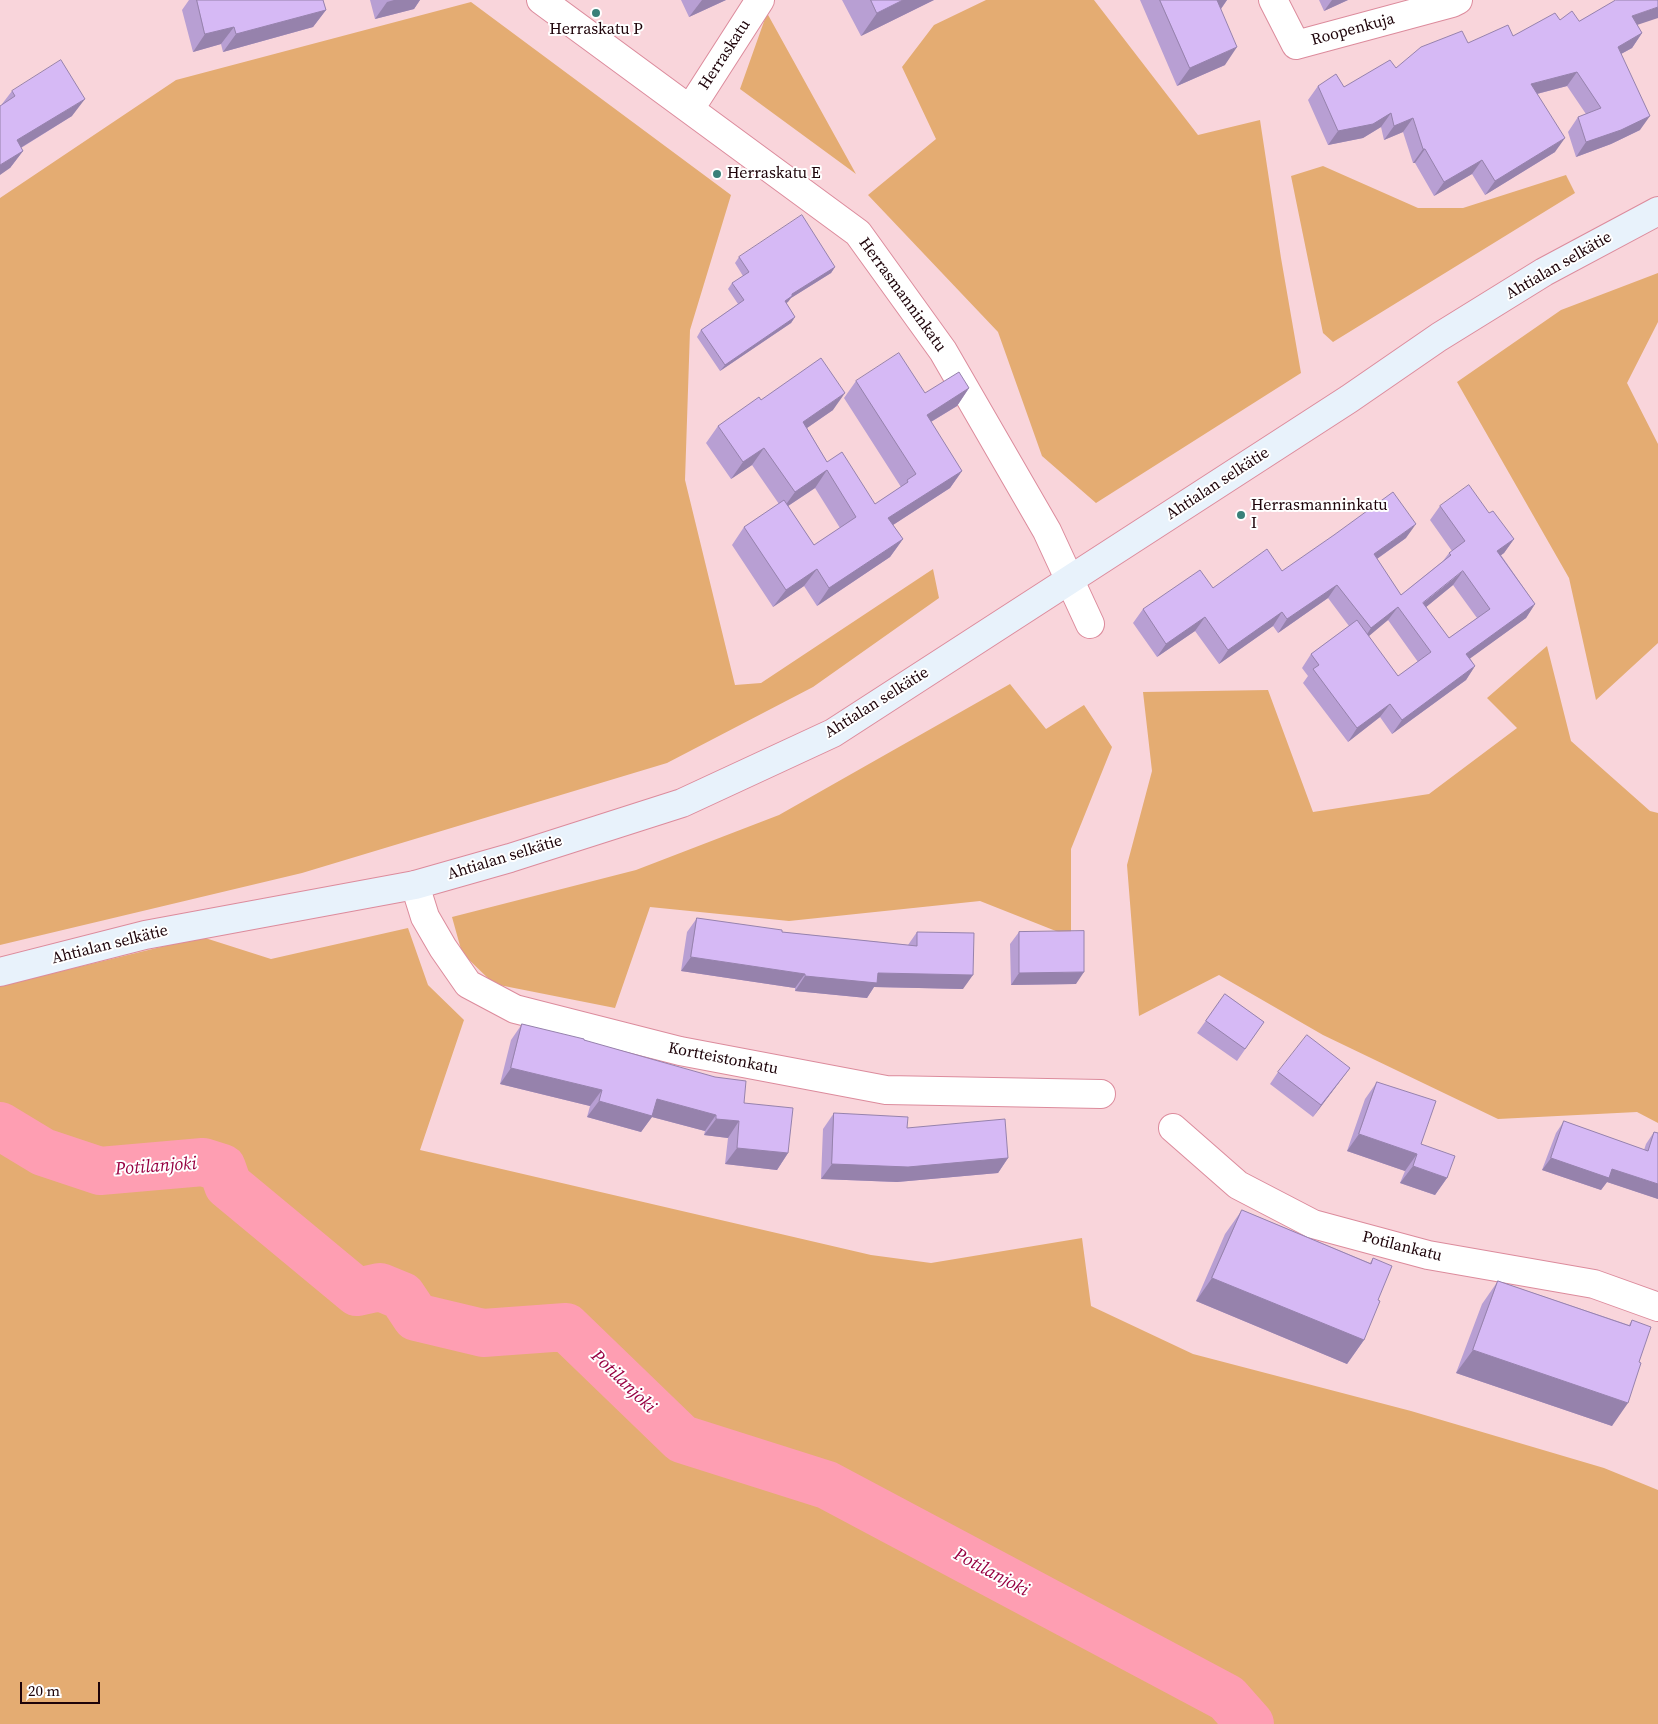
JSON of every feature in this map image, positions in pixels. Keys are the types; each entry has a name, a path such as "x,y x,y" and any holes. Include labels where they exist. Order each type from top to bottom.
{"street":[{"name":"Herrasmanninkatu","path":"541,0 858,233 943,351 1046,531 1070,578 1090,624"},
{"name":"Herraskatu","path":"690,109 760,0"},
{"name":"Roopenkuja","path":"1273,0 1296,45 1458,0"},
{"name":"Ahtialan selkätie","path":"0,972 145,935 415,885 510,858 682,803 833,732 1349,399 1447,332 1544,272 1658,211"},
{"name":"Kortteistonkatu","path":"415,885 425,917 443,948 468,984 515,1009 680,1051 886,1090 1100,1094"},
{"name":"Potilankatu","path":"1172,1128 1238,1185 1313,1224 1428,1255 1594,1284 1658,1307"}],"shaded area":[{"path":"986,0 1094,0 1198,135 1260,120 1301,373 1096,503 1042,456 998,332 868,195 936,139 902,67 934,25"},
{"path":"471,2 731,195 690,330 685,480 735,685 761,683 933,569 939,598 813,687 667,763 302,873 0,945 0,198 176,80"},
{"path":"767,13 856,174 740,89"},
{"path":"1323,166 1418,208 1463,208 1566,175 1575,193 1333,342 1323,333 1291,176"},
{"path":"1658,273 1658,322 1627,383 1658,444 1658,643 1596,700 1569,578 1457,382 1561,310"},
{"path":"1547,646 1571,741 1650,811 1658,813 1658,1123 1637,1112 1498,1119 1323,1035 1219,975 1139,1016 1127,865 1152,771 1143,692 1268,690 1313,812 1429,794 1517,728 1487,698"},
{"path":"1010,684 1046,729 1084,705 1112,747 1071,849 1071,937 980,901 789,921 650,907 615,1008 494,984 462,953 452,917 636,870 779,815"},
{"path":"408,928 428,985 464,1020 420,1150 871,1255 931,1263 1082,1238 1091,1306 1193,1354 1411,1411 1604,1468 1658,1490 1658,1724 0,1724 0,986 202,937 271,959"}],"building":[{"path":"197,0 323,0 326,10 236,34 234,27 205,34"},
{"path":"871,0 903,0 877,13"},
{"path":"1160,0 1217,0 1237,47 1190,68"},
{"path":"1616,0 1658,0 1658,7 1632,16 1642,33 1618,47 1650,116 1621,130 1586,142 1578,117 1601,108 1577,72 1531,84 1565,138 1495,181 1482,160 1444,182 1425,149 1423,149 1413,118 1394,126 1391,113 1373,124 1338,131 1318,86 1336,74 1344,87 1390,60 1396,68 1421,47 1462,31 1468,43 1508,25 1513,36 1555,13 1560,20 1572,11 1579,21"},
{"path":"61,60 85,99 17,140 23,151 0,165 0,106 15,96 12,91"},
{"path":"802,215 835,267 792,294 785,301 795,317 725,365 701,330 744,300 732,283 749,272 739,257"},
{"path":"899,353 925,393 959,372 969,388 927,415 962,471 888,518 903,539 829,588 817,569 786,590 744,527 784,500 814,545 856,517 827,470 795,492 764,448 743,462 718,426 759,397 761,400 821,358 845,393 803,422 827,462 842,452 875,504 908,482 907,480 916,474 856,381"},
{"path":"1469,485 1489,513 1493,511 1514,539 1497,551 1535,604 1466,654 1475,666 1402,720 1390,704 1357,728 1313,669 1319,665 1311,654 1357,620 1398,676 1431,652 1398,607 1371,628 1337,585 1287,619 1282,612 1228,650 1205,617 1166,644 1143,609 1200,570 1213,588 1267,549 1282,571 1393,492 1416,524 1374,554 1401,595 1451,555 1449,553 1465,541 1440,506","holes":["1463,571 1490,609 1449,638 1423,603"]},
{"path":"697,918 782,930 782,932 917,946 917,932 974,933 973,975 878,973 877,983 805,976 805,974 691,957"},
{"path":"1084,931 1084,972 1019,973 1019,932"},
{"path":"1225,994 1264,1022 1245,1049 1206,1021"},
{"path":"522,1024 584,1039 715,1077 746,1081 744,1103 793,1108 788,1153 737,1148 739,1121 716,1119 716,1115 657,1099 652,1116 599,1101 602,1090 511,1068"},
{"path":"1307,1035 1350,1068 1321,1105 1278,1072"},
{"path":"1377,1082 1436,1101 1421,1144 1455,1156 1447,1178 1413,1166 1417,1154 1359,1134"},
{"path":"834,1113 908,1117 907,1128 1005,1119 1008,1158 908,1167 832,1164"},
{"path":"1564,1121 1648,1151 1654,1132 1658,1133 1658,1184 1612,1169 1609,1178 1551,1158"},
{"path":"1242,1210 1371,1264 1373,1258 1392,1266 1364,1340 1212,1278"},
{"path":"1498,1281 1630,1326 1632,1320 1651,1327 1628,1403 1473,1350"}],"waterway":[{"name":"Potilanjoki","path":"0,1126 43,1152 100,1171 203,1162 222,1168 228,1185 357,1292 380,1287 402,1296 416,1317 483,1333 566,1327 682,1439 827,1485 1227,1698 1250,1724"}],"place":[{"name":"Herraskatu P","path":"596,13"},
{"name":"Herraskatu E","path":"717,174"},
{"name":"Herrasmanninkatu I","path":"1241,515"}]}
